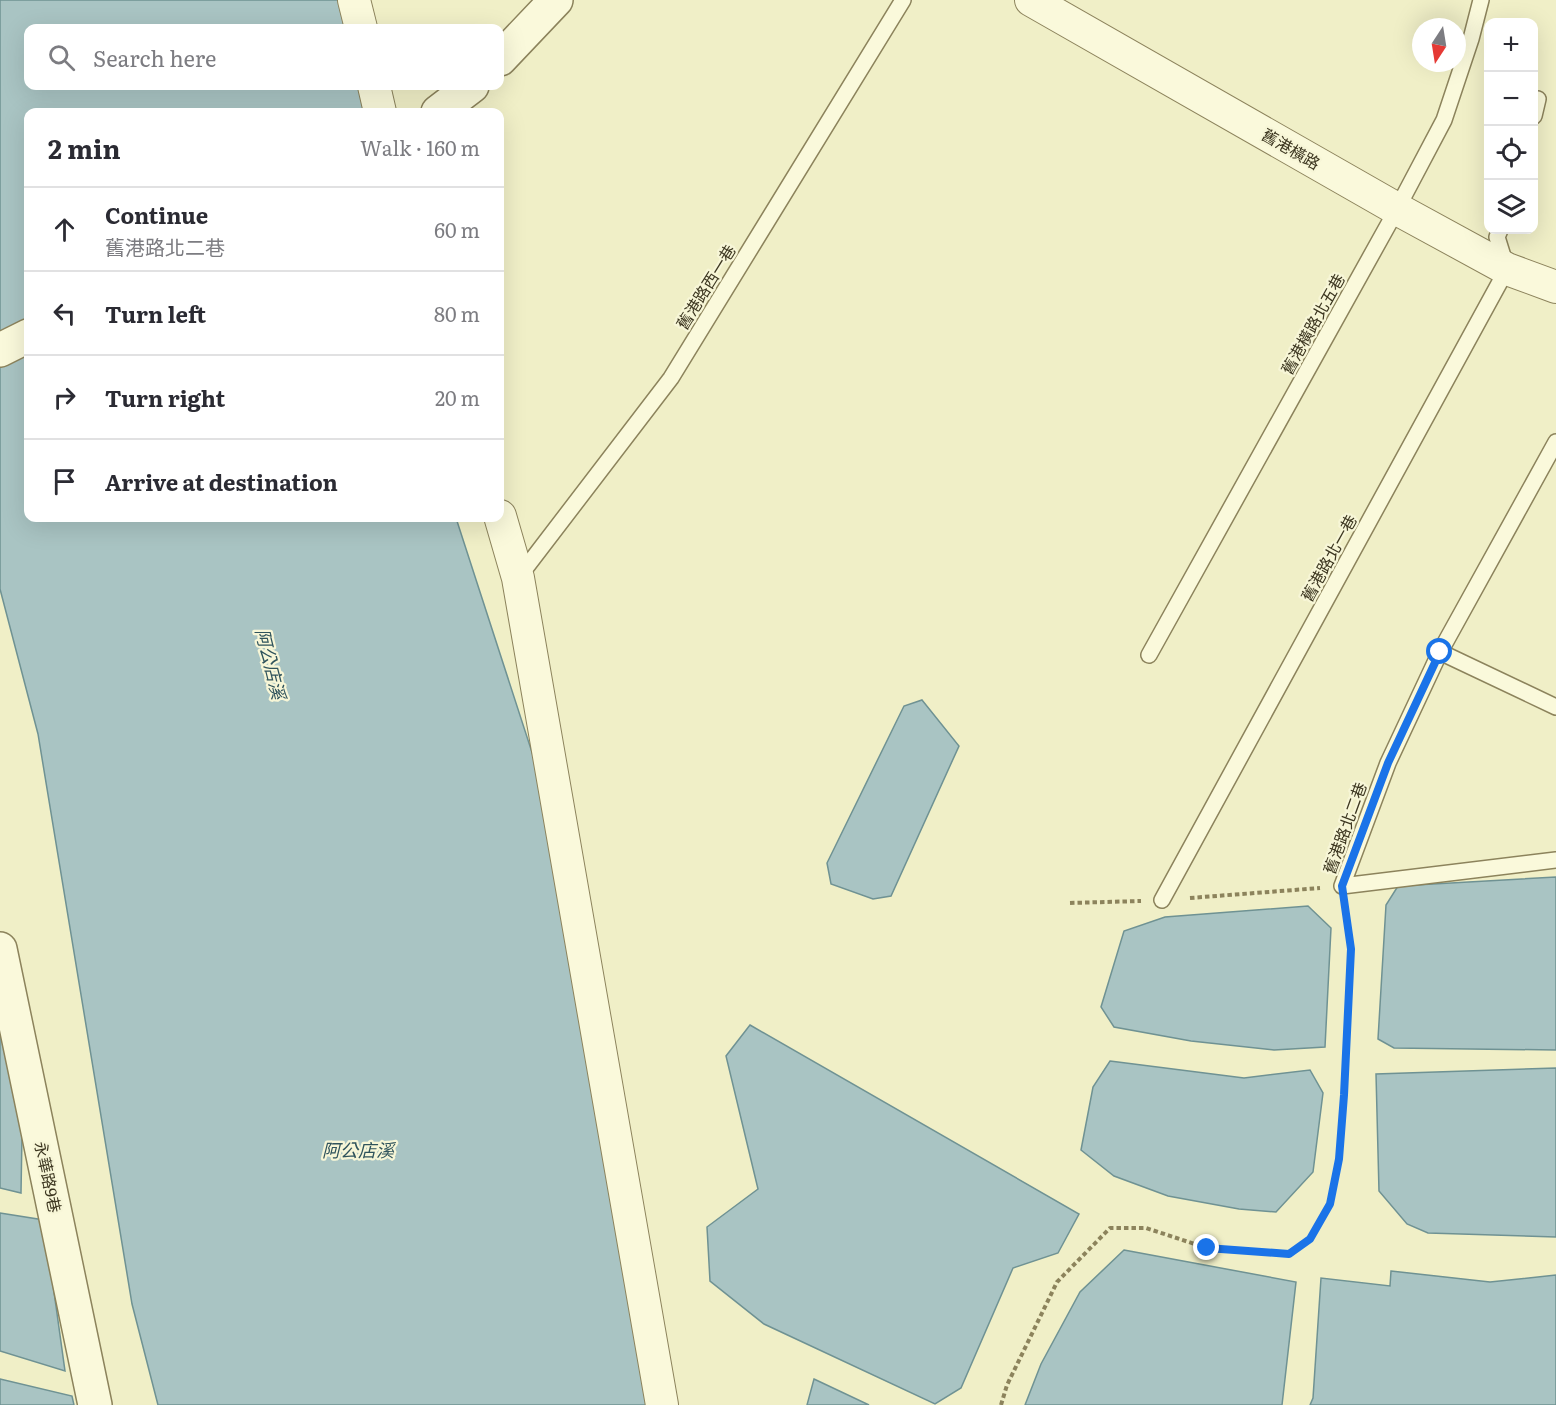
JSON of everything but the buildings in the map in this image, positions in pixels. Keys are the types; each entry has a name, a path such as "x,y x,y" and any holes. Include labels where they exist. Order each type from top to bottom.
{"street":[{"path":"354,0 360,24"},
{"path":"504,55 556,0"},
{"name":"舊港橫路","path":"1031,0 1397,209 1507,268 1556,287"},
{"path":"375,90 379,108"},
{"path":"443,108 467,90"},
{"path":"0,350 24,338"},
{"path":"502,522 518,578 662,1405"},
{"name":"永華路9巷","path":"0,949 95,1405"}],"lane":[{"name":"舊港路西一巷","path":"518,578 671,378 903,0"},
{"name":"舊港橫路北五巷","path":"1149,655 1397,209 1444,120 1471,39 1481,0"},
{"path":"1498,234 1497,237 1507,268"},
{"name":"舊港路北一巷","path":"1162,900 1507,268"},
{"name":"舊港路北二巷","path":"1556,442 1440,652 1388,763 1342,886 1556,860"},
{"path":"1440,652 1556,706"}],"path":[{"path":"1002,1405 1007,1385 1057,1282 1110,1228 1146,1228 1207,1248 1289,1254 1310,1239 1330,1204 1339,1159 1351,949 1342,886 1162,900 1070,903"}],"water":[{"name":"阿公店溪","path":"0,0 346,0 352,24 24,24 24,90 367,90 370,108 24,108 24,522 457,522 539,774 663,1405 158,1405 132,1304 38,734 0,589"},
{"path":"922,700 959,746 891,896 873,899 831,884 827,863 904,706"},
{"path":"1556,877 1556,1050 1394,1048 1378,1039 1386,905 1398,886"},
{"path":"1308,906 1331,928 1325,1047 1274,1050 1191,1041 1114,1027 1101,1007 1124,931 1165,917"},
{"path":"750,1025 1079,1214 1058,1253 1013,1268 961,1388 935,1404 764,1324 710,1281 707,1227 758,1189 726,1056"},
{"path":"0,1030 22,1135 21,1193 0,1188"},
{"path":"1110,1061 1244,1078 1310,1070 1323,1093 1313,1172 1276,1212 1239,1209 1168,1196 1114,1176 1081,1150 1093,1087"},
{"path":"1556,1068 1556,1237 1428,1233 1407,1224 1379,1191 1376,1074"},
{"path":"0,1213 44,1220 65,1371 0,1351"},
{"path":"1124,1250 1296,1282 1282,1405 1025,1405 1041,1364 1080,1292"},
{"path":"1391,1271 1490,1282 1556,1275 1556,1405 1310,1405 1313,1398 1321,1278 1390,1286"},
{"path":"0,1379 72,1396 74,1405 0,1405"},
{"path":"814,1379 869,1405 807,1405"}],"route":[{"path":"1207,1248 1289,1254 1310,1239 1330,1204 1339,1159 1351,949 1342,886 1388,763 1440,652"}]}
